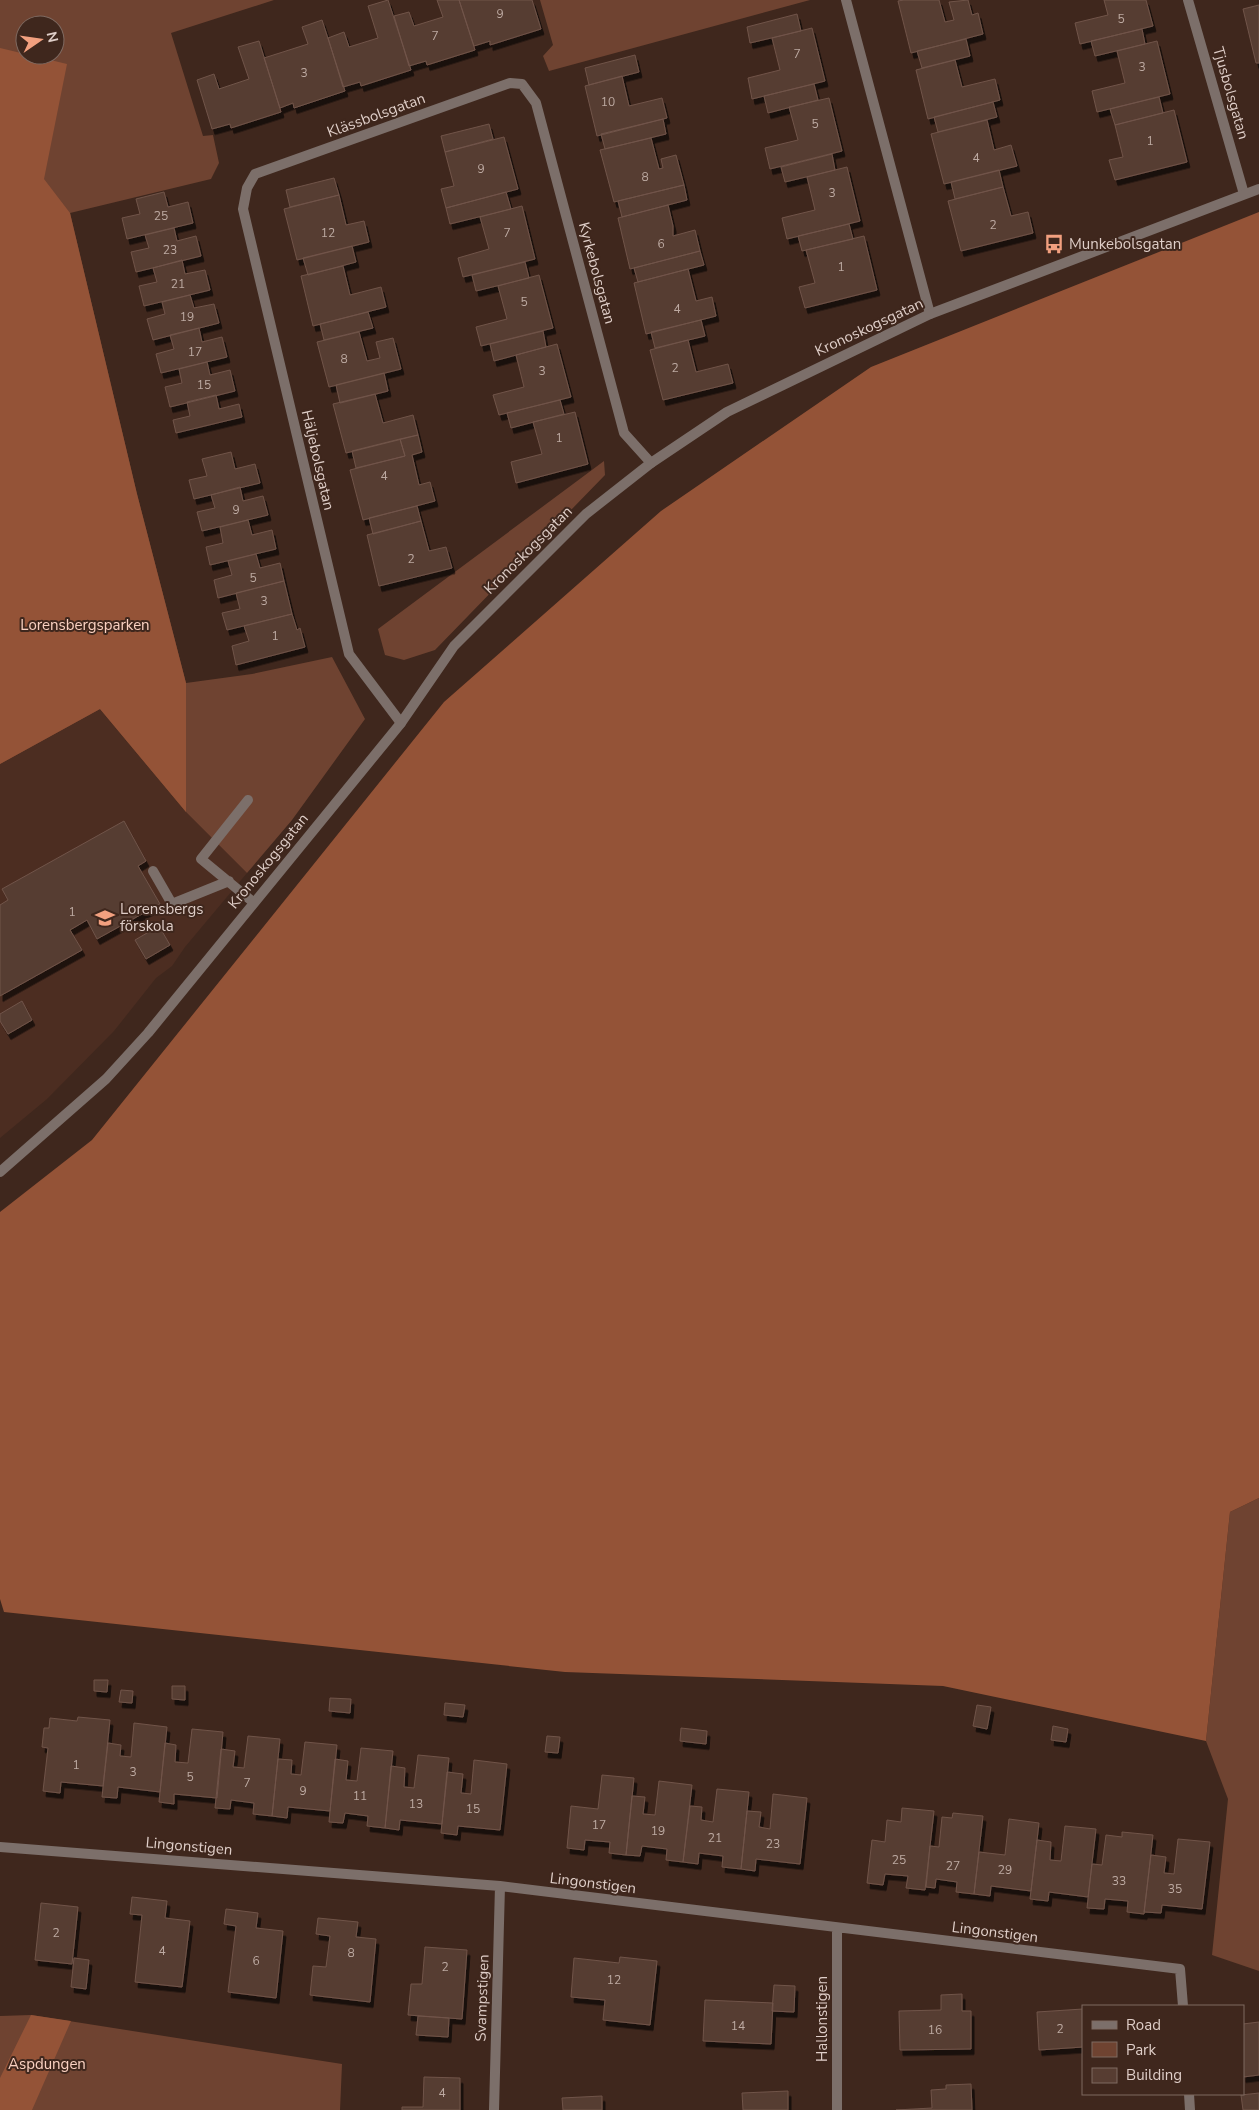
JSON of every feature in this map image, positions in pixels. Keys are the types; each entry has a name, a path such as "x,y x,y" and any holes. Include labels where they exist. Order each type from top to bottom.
{"street":[{"path":"846,0 930,314"},
{"name":"Tjusbolsgatan","path":"1188,0 1244,194"},
{"name":"Klässbolsgatan","path":"247,188 255,174 510,83 522,84"},
{"name":"Kyrkebolsgatan","path":"522,84 536,103 624,433 651,463"},
{"name":"Häljebolsgatan","path":"247,188 243,209 349,654 401,724"},
{"name":"Kronoskogsgatan","path":"0,1172 106,1079 148,1033 253,902 401,724 454,646 586,514 651,463 728,412 930,314 1259,189"},
{"path":"248,800 201,859 253,902"},
{"path":"153,871 172,904 229,881"},
{"name":"Lingonstigen","path":"0,1847 500,1886 837,1929 1180,1969 1183,2005"},
{"name":"Svampstigen","path":"494,2110 500,1886"},
{"name":"Hallonstigen","path":"836,2110 837,1929"},
{"path":"1188,2095 1190,2110"}],"shaded area":[{"name":"Lorensbergs förskola","path":"100,709 186,812 247,873 185,947 172,966 156,978 114,1031 47,1099 0,1138 0,764"}],"green space":[{"name":"Lorensbergsparken","path":"0,0 274,0 171,33 203,136 213,135 219,163 211,179 70,213 137,494 186,683 252,674 332,657 365,719 292,820 247,873 186,812 100,709 0,764"},
{"path":"540,0 810,0 549,71 543,56 553,45"},
{"path":"0,48 15,52 15,65 67,64 44,179 70,213 137,494 186,683 186,812 100,709 0,764"},
{"path":"1259,212 1259,1498 1230,1512 1206,1741 943,1686 565,1672 4,1612 0,1599 0,1212 92,1140 444,702 661,511 871,367"},
{"path":"604,461 605,475 435,650 404,660 385,655 378,629"},
{"path":"1259,1498 1259,1971 1212,1955 1228,1799 1206,1741 1230,1512"},
{"name":"Aspdungen","path":"31,2015 342,2064 340,2110 0,2110 0,2016"},
{"path":"31,2015 71,2021 32,2110 0,2110 0,2078"}],"building":[{"path":"388,0 411,70 361,86 360,82 343,87 328,38 344,32 349,47 378,38 368,6"},
{"path":"437,0 459,0 475,50 427,65 426,61 409,66 394,16 409,12 414,26 443,17"},
{"path":"459,0 532,0 541,29 490,45 490,41 474,46"},
{"path":"939,0 945,22 954,20 949,2 968,0 972,15 978,13 983,34 911,53 898,1"},
{"path":"1104,0 1146,0 1153,26 1080,44 1075,23 1108,15"},
{"path":"1259,5 1259,63 1256,63 1243,9"},
{"path":"797,14 801,31 750,43 747,27"},
{"path":"322,20 345,91 294,108 293,103 280,108 264,58 308,44 302,27"},
{"path":"812,28 825,81 752,99 748,78 780,70 772,38"},
{"path":"1142,29 1145,44 1095,56 1091,41"},
{"path":"966,39 970,56 922,68 917,51"},
{"path":"259,41 281,112 231,128 230,124 212,129 197,80 214,74 219,89 249,79 238,47"},
{"path":"1157,41 1170,94 1097,112 1092,91 1125,83 1117,51"},
{"path":"635,55 639,72 589,85 585,68"},
{"path":"955,60 962,87 995,79 1000,100 928,119 916,70"},
{"path":"622,76 629,106 662,98 667,118 597,136 585,86"},
{"path":"814,84 818,100 768,113 764,96"},
{"path":"1159,97 1163,113 1115,125 1110,109"},
{"path":"829,98 842,151 770,169 765,148 798,140 789,107"},
{"path":"993,102 997,117 938,132 934,117"},
{"path":"1174,110 1187,162 1115,180 1109,160 1123,157 1115,125"},
{"path":"663,119 666,134 605,149 601,134"},
{"path":"987,120 994,150 1011,145 1017,166 944,184 931,134"},
{"path":"489,124 493,139 445,152 441,136"},
{"path":"504,137 518,189 446,208 441,189 454,186 445,152"},
{"path":"651,138 659,169 663,168 661,159 676,155 684,185 614,202 600,150"},
{"path":"832,154 835,170 785,182 781,167"},
{"path":"847,167 860,221 787,239 782,218 815,210 807,177"},
{"path":"999,170 1003,187 955,199 951,182"},
{"path":"334,178 339,195 290,207 286,190"},
{"path":"684,185 687,200 622,217 618,201"},
{"path":"1003,187 1011,216 1028,212 1033,233 961,251 948,201"},
{"path":"164,192 168,207 188,202 193,223 127,239 122,218 140,214 136,199"},
{"path":"506,192 511,209 450,224 446,208"},
{"path":"339,195 346,225 364,221 369,242 297,260 284,209"},
{"path":"668,205 673,226 673,236 695,230 700,251 630,269 618,218"},
{"path":"522,206 535,259 463,277 458,258 489,249 480,217"},
{"path":"849,224 853,239 802,251 798,236"},
{"path":"174,228 177,241 196,236 201,256 136,272 131,252 149,248 145,235"},
{"path":"864,236 877,290 805,308 799,287 815,283 806,250"},
{"path":"352,246 356,262 308,275 303,258"},
{"path":"700,251 704,265 638,282 634,268"},
{"path":"182,260 185,274 205,270 210,290 144,306 139,286 157,282 153,268"},
{"path":"525,262 529,278 476,291 472,275"},
{"path":"343,266 350,295 381,287 386,307 313,326 301,276"},
{"path":"688,269 696,301 712,297 716,316 646,334 634,283"},
{"path":"539,275 553,328 481,346 476,327 507,319 498,286"},
{"path":"190,295 194,308 214,304 219,323 153,340 147,319 165,314 162,302"},
{"path":"368,312 373,328 324,340 320,324"},
{"path":"701,320 705,336 655,348 651,332"},
{"path":"199,328 202,342 222,337 227,357 161,373 156,354 174,349 170,335"},
{"path":"543,331 546,347 494,361 490,344"},
{"path":"359,332 367,361 380,358 376,342 393,338 401,369 329,387 317,342"},
{"path":"688,340 696,372 728,364 733,383 663,400 650,350"},
{"path":"557,344 571,397 499,415 493,395 524,387 516,355"},
{"path":"207,362 210,375 230,370 235,391 170,407 165,387 182,383 179,369"},
{"path":"384,373 388,391 340,403 336,385"},
{"path":"375,394 383,423 413,415 418,435 346,453 333,404"},
{"path":"216,395 219,409 239,404 242,417 176,433 173,420 190,416 187,402"},
{"path":"560,400 564,414 511,428 507,413"},
{"path":"575,412 588,464 516,483 511,462 542,454 533,422"},
{"path":"418,435 422,452 412,455 419,485 430,482 435,501 363,520 350,470 405,456 400,439"},
{"path":"400,439 405,456 356,468 352,451"},
{"path":"231,452 235,469 255,464 260,483 194,499 189,480 207,476 202,459"},
{"path":"240,487 243,501 263,496 268,515 202,531 197,512 215,508 211,495"},
{"path":"417,506 421,521 373,534 369,518"},
{"path":"248,520 252,535 272,530 276,549 210,565 206,547 223,543 220,527"},
{"path":"421,521 429,551 446,547 452,568 379,586 367,535"},
{"path":"256,554 260,568 280,563 284,581 218,598 214,580 232,575 228,561"},
{"path":"284,581 292,614 227,630 222,613 240,609 236,593"},
{"path":"292,614 297,630 300,628 305,647 236,665 232,646 249,641 244,626"},
{"path":"124,821 146,861 138,866 160,904 97,939 87,920 70,930 82,950 0,996 0,905 8,900 2,889"},
{"path":"159,926 170,945 146,959 135,940"},
{"path":"22,1001 32,1020 8,1034 0,1021 0,1014"},
{"path":"94,1680 108,1680 107,1692 94,1691"},
{"path":"172,1686 185,1686 185,1700 172,1699"},
{"path":"121,1690 133,1691 132,1703 119,1702"},
{"path":"330,1698 351,1699 350,1713 329,1711"},
{"path":"445,1703 465,1705 463,1717 444,1715"},
{"path":"977,1705 991,1707 987,1729 973,1726"},
{"path":"78,1717 110,1720 103,1786 61,1782 60,1793 43,1791 48,1748 42,1747 44,1728 49,1728 50,1718 77,1721"},
{"path":"134,1723 167,1727 160,1792 118,1787 117,1798 102,1797 108,1743 121,1745 120,1756 131,1757"},
{"path":"1053,1726 1068,1729 1066,1742 1051,1740"},
{"path":"681,1728 707,1731 706,1744 680,1741"},
{"path":"192,1729 223,1732 217,1798 174,1794 174,1804 159,1802 165,1743 176,1745 175,1762 188,1763"},
{"path":"248,1736 280,1739 272,1816 253,1814 254,1803 231,1800 230,1809 215,1808 221,1749 235,1751 233,1767 244,1768"},
{"path":"547,1736 560,1737 558,1753 545,1752"},
{"path":"305,1742 337,1745 330,1811 288,1807 287,1818 272,1816 278,1759 292,1760 291,1774 301,1775"},
{"path":"361,1748 393,1751 385,1828 367,1826 368,1816 345,1813 343,1823 329,1822 335,1759 348,1761 346,1780 357,1781"},
{"path":"418,1755 449,1758 442,1824 400,1820 399,1830 385,1828 391,1766 405,1768 404,1787 414,1788"},
{"path":"474,1760 507,1764 500,1830 458,1826 457,1835 441,1833 447,1772 463,1774 461,1793 471,1794"},
{"path":"602,1775 634,1778 626,1855 609,1853 610,1842 585,1840 584,1850 567,1848 571,1806 598,1809"},
{"path":"659,1781 692,1785 683,1862 666,1860 667,1849 642,1846 640,1856 626,1855 632,1796 645,1797 643,1814 655,1815"},
{"path":"717,1789 749,1792 741,1869 722,1867 723,1856 699,1853 698,1864 683,1862 690,1806 702,1807 701,1820 713,1822"},
{"path":"773,1794 807,1798 800,1864 756,1859 755,1871 741,1869 747,1811 761,1812 759,1827 770,1829"},
{"path":"902,1808 934,1811 925,1890 906,1888 908,1876 885,1874 883,1885 867,1883 872,1840 885,1842 887,1820 901,1822"},
{"path":"953,1813 983,1816 974,1894 956,1892 957,1882 936,1879 935,1888 926,1887 930,1846 939,1847 942,1817 952,1818"},
{"path":"1009,1819 1039,1823 1031,1891 991,1886 990,1896 974,1894 979,1852 1005,1855"},
{"path":"1065,1826 1096,1829 1088,1897 1049,1892 1048,1901 1030,1899 1037,1840 1051,1842 1050,1860 1061,1861"},
{"path":"1122,1832 1153,1835 1144,1914 1127,1912 1128,1901 1105,1899 1104,1909 1087,1908 1092,1864 1102,1865 1106,1835 1122,1837"},
{"path":"1178,1839 1210,1842 1202,1909 1162,1905 1161,1913 1144,1912 1151,1855 1166,1857 1164,1873 1174,1874"},
{"path":"132,1897 167,1901 165,1918 190,1921 182,1987 135,1982 142,1915 130,1914"},
{"path":"41,1903 78,1907 72,1964 35,1960"},
{"path":"226,1909 258,1913 256,1928 283,1931 276,1998 228,1992 236,1926 224,1924"},
{"path":"318,1918 358,1922 356,1937 376,1939 370,2002 310,1995 313,1966 326,1967 330,1936 316,1934"},
{"path":"425,1947 467,1950 462,2019 408,2015 411,1984 422,1984"},
{"path":"620,1957 657,1961 650,2025 603,2020 605,2000 571,1997 574,1958 619,1963"},
{"path":"74,1958 89,1960 86,1989 71,1987"},
{"path":"774,1985 795,1986 794,2012 772,2011"},
{"path":"962,1994 962,2011 971,2011 971,2049 900,2050 899,2011 941,2010 941,1995"},
{"path":"705,2000 773,2003 771,2044 703,2041"},
{"path":"1082,2009 1082,2047 1039,2050 1037,2012"},
{"path":"418,2016 449,2018 448,2037 416,2035"},
{"path":"1259,2022 1259,2075 1244,2077 1244,2024"},
{"path":"424,2077 460,2078 460,2110 402,2110 402,2107 423,2107"},
{"path":"971,2084 972,2110 896,2110 932,2108 931,2090 946,2089 946,2085"},
{"path":"788,2091 788,2110 743,2110 742,2093"},
{"path":"1259,2093 1259,2110 1243,2110 1241,2095"},
{"path":"602,2096 602,2110 563,2110 562,2098"}],"place":[{"name":"Munkebolsgatan","path":"1054,244"},
{"name":"Lorensbergs förskola","path":"105,918"}]}
